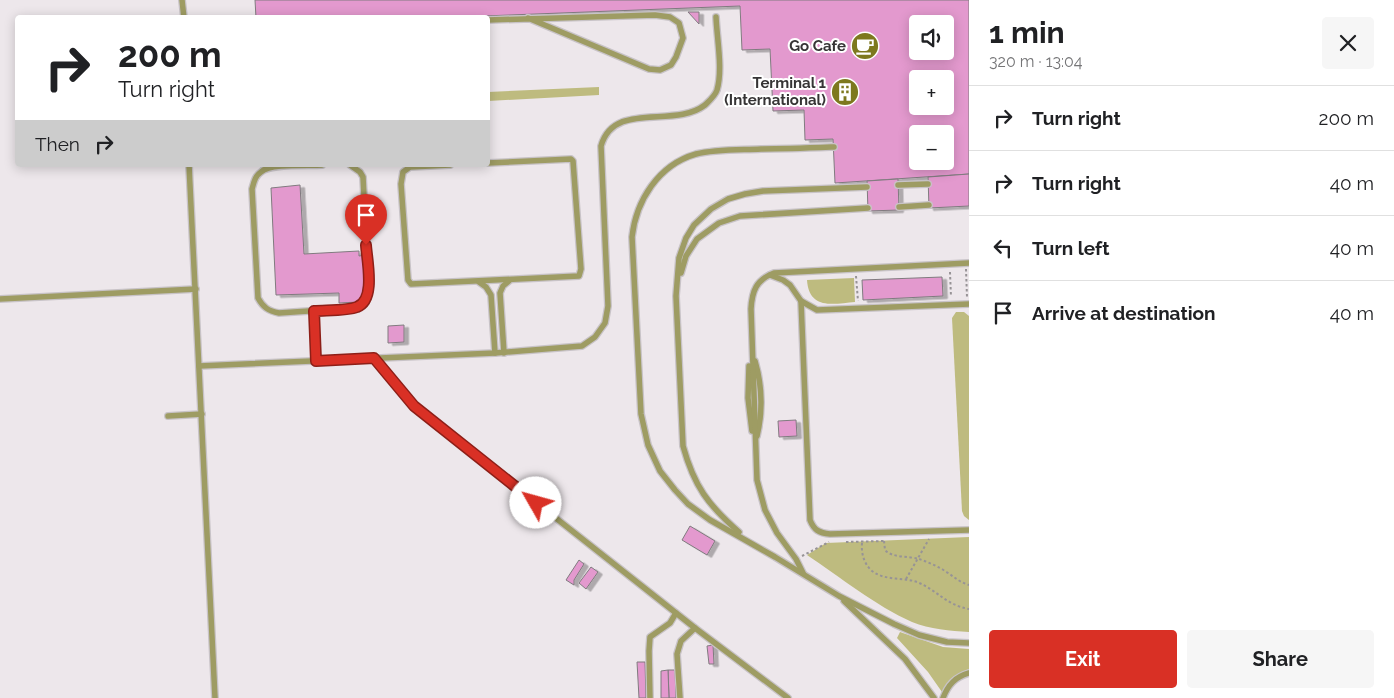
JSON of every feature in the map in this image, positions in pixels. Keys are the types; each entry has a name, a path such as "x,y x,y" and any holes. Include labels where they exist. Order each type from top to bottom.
{"lane":[{"path":"182,0 184,15"},
{"path":"490,20 528,18 656,15 670,17 679,23 683,38 680,48 670,64 660,70 649,69 528,18"},
{"path":"199,366 504,353 582,346 596,337 605,323 608,306 601,146 603,139 612,126 623,121 683,116 698,110 708,102 716,92 720,74 716,17"},
{"path":"834,147 726,150 695,154 670,166 644,196 636,212 633,225 632,247 641,414 648,445 660,471 675,490 688,504 710,520 749,541 839,596 919,635 947,642 969,643"},
{"path":"410,167 403,172 401,184 408,280 414,285 575,277 581,273 574,163 571,159 490,163"},
{"path":"189,167 216,698"},
{"path":"270,167 261,170 255,179 252,189 258,298 265,308 272,312 314,311 359,306 367,298 369,292 363,177 353,167"},
{"path":"898,185 928,184"},
{"path":"749,541 702,494 690,470 683,446 676,296 679,258 686,238 694,225 711,209 728,199 763,191 867,186"},
{"path":"899,207 929,205"},
{"path":"676,296 686,256 697,239 719,223 740,216 868,208"},
{"path":"803,574 796,559 777,533 765,510 757,480 752,352 752,295 758,283 774,273 967,263"},
{"path":"769,275 783,280 790,285 801,301 817,310 968,304"},
{"path":"504,353 500,293 503,286 509,280"},
{"path":"479,282 486,287 491,295 495,353"},
{"path":"0,299 196,289"},
{"path":"801,301 810,520 813,527 823,534 969,530"},
{"path":"314,311 316,361"},
{"path":"374,358 414,406 695,628 788,698"},
{"path":"168,416 202,414"},
{"path":"839,596 905,659 934,698"},
{"path":"650,698 648,651 650,638 670,623 676,612"},
{"path":"680,698 677,654 682,641 695,628"},
{"path":"943,698 947,688 956,678 969,673"}],"path":[{"path":"967,263 968,304"},
{"path":"950,264 952,305"},
{"path":"855,269 859,309"},
{"path":"906,579 929,539"},
{"path":"884,541 885,550 890,554 918,559 938,566 956,579 969,585"},
{"path":"796,559 828,542"},
{"path":"862,542 864,558 872,570 882,576 906,579 925,586 952,605 969,609"}],"shaded area":[{"path":"599,87 599,95 490,101 490,92"},
{"path":"854,278 855,302 839,304 817,301 809,290 807,280"},
{"path":"956,312 964,312 969,316 969,520 962,511 952,318"},
{"path":"969,537 969,632 940,629 912,622 872,600 807,555 826,543"},
{"path":"900,632 943,647 969,649 969,669 953,677 942,692 928,672 897,638"}],"building":[{"name":"Terminal 1 (International)","path":"255,0 969,0 969,174 835,183 833,139 805,140 804,110 773,111 770,49 742,50 740,6 490,16 256,15"},
{"path":"688,12 699,12 699,24"},
{"path":"969,174 969,206 929,208 928,177"},
{"path":"898,179 899,210 868,211 867,181"},
{"path":"300,185 304,254 359,251 359,256 365,255 367,293 358,302 339,303 339,293 276,295 271,188"},
{"path":"942,277 943,296 863,300 862,280"},
{"path":"404,325 404,342 388,343 388,326"},
{"path":"796,420 797,436 779,437 778,421"},
{"path":"690,526 715,541 707,555 682,540"},
{"path":"579,560 584,564 574,580 574,585 566,580"},
{"path":"591,567 598,572 586,589 579,583"},
{"path":"713,645 714,664 709,664 707,646"},
{"path":"637,662 645,662 646,698 639,698"},
{"path":"668,670 675,670 676,698 669,698"},
{"path":"668,670 669,698 661,698 661,671"}],"place":[{"name":"Go Cafe","path":"865,46"},
{"name":"Terminal 1 (International)","path":"845,92"}],"route":[{"path":"366,245 369,292 367,298 359,306 353,308 314,311 316,361 374,358 414,406 536,503"}]}
